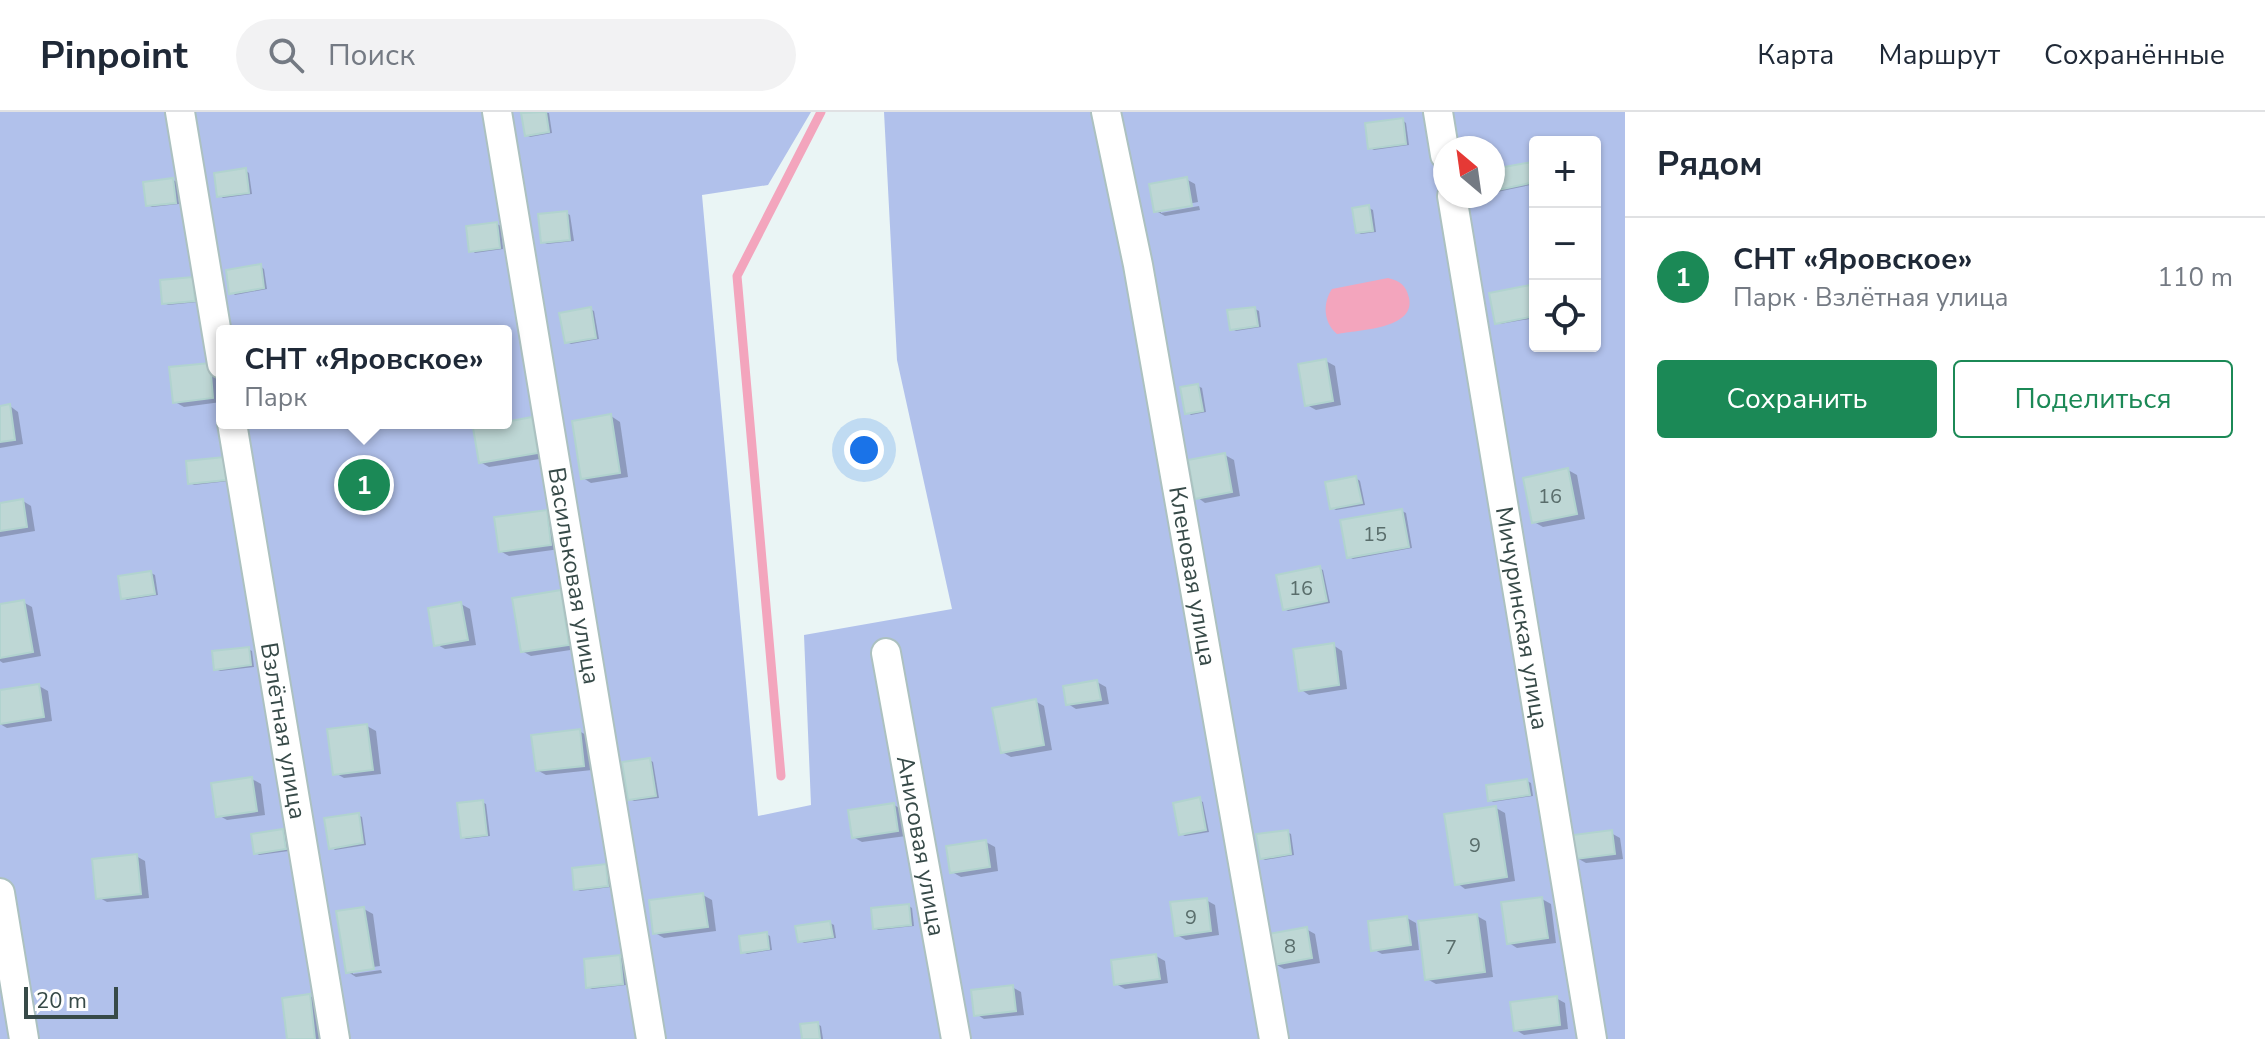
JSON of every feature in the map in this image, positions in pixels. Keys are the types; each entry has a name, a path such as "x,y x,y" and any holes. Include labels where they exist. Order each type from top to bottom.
{"street":[{"path":"180,112 216,328"},
{"name":"Васильковая улица","path":"497,112 651,1039"},
{"name":"Кленовая улица","path":"1106,112 1140,280 1274,1039"},
{"path":"1438,112 1442,136"},
{"name":"Мичуринская улица","path":"1454,208 1592,1039"},
{"name":"Взлётная улица","path":"233,429 335,1039"},
{"name":"Анисовая улица","path":"886,653 956,1039"},
{"path":"0,893 24,1039"}],"shaded area":[{"path":"0,112 811,112 768,185 702,195 758,816 811,805 804,635 952,609 897,360 884,112 1625,112 1625,1039 0,1039"},
{"path":"1388,278 1402,284 1408,294 1409,308 1404,316 1384,326 1337,334 1329,324 1326,313 1332,289"}],"building":[{"path":"546,112 549,132 525,136 521,113"},
{"path":"1403,118 1406,144 1368,149 1365,123"},
{"path":"1529,163 1529,183 1505,188 1505,167"},
{"path":"246,168 249,193 217,197 214,173"},
{"path":"1187,177 1192,206 1154,212 1149,184"},
{"path":"173,178 176,203 146,206 143,182"},
{"path":"1369,205 1373,231 1356,233 1352,208"},
{"path":"567,211 570,240 541,243 538,214"},
{"path":"497,222 500,248 469,252 466,226"},
{"path":"261,264 264,288 229,294 226,270"},
{"path":"193,277 195,301 162,304 160,280"},
{"path":"1529,285 1529,317 1495,324 1489,293"},
{"path":"591,307 596,338 565,343 559,313"},
{"path":"1255,307 1258,326 1230,330 1227,310"},
{"path":"1326,359 1333,401 1305,406 1298,364"},
{"path":"210,363 213,398 173,403 169,367"},
{"path":"1198,384 1203,411 1185,414 1180,387"},
{"path":"10,404 15,440 0,442 0,406"},
{"path":"611,414 620,473 581,479 572,421"},
{"path":"532,417 538,453 479,463 473,429 512,429 512,421"},
{"path":"1225,453 1232,492 1195,499 1188,460"},
{"path":"224,457 226,480 188,484 186,461"},
{"path":"1568,468 1577,514 1532,523 1523,478"},
{"path":"1356,476 1362,503 1330,509 1325,482"},
{"path":"23,499 27,527 0,531 0,503"},
{"path":"1402,509 1409,547 1347,558 1340,520"},
{"path":"547,510 551,545 499,552 494,517"},
{"path":"1320,566 1327,601 1283,610 1276,575"},
{"path":"151,571 155,594 121,599 118,576"},
{"path":"561,590 569,645 521,652 512,598"},
{"path":"24,600 33,652 0,658 0,604"},
{"path":"461,602 468,640 434,646 428,608"},
{"path":"1334,643 1339,685 1299,691 1293,649"},
{"path":"249,647 251,665 214,670 212,651"},
{"path":"1097,680 1101,700 1066,705 1063,686"},
{"path":"39,684 44,717 0,724 0,690"},
{"path":"1036,699 1044,745 1001,753 992,708"},
{"path":"367,724 373,770 333,775 327,729"},
{"path":"580,729 584,766 536,771 531,735"},
{"path":"650,758 656,796 628,800 622,762"},
{"path":"252,777 257,811 216,817 211,783"},
{"path":"1527,779 1530,795 1488,801 1486,785"},
{"path":"1200,797 1206,830 1179,835 1173,803"},
{"path":"483,800 487,835 461,838 457,803"},
{"path":"894,803 898,831 852,838 848,810"},
{"path":"1496,806 1507,877 1455,885 1444,814"},
{"path":"359,813 363,843 329,849 324,818"},
{"path":"283,829 286,849 254,854 251,834"},
{"path":"1288,830 1291,854 1260,859 1256,834"},
{"path":"1612,830 1615,854 1576,859 1573,835"},
{"path":"986,840 990,867 950,873 946,846"},
{"path":"137,854 141,894 96,899 92,859"},
{"path":"606,864 608,886 574,890 572,868"},
{"path":"703,893 708,927 653,934 649,900"},
{"path":"1542,897 1548,938 1507,944 1501,902"},
{"path":"1207,898 1211,931 1175,936 1170,902"},
{"path":"909,904 911,925 873,929 871,908"},
{"path":"364,907 374,969 346,973 336,911"},
{"path":"1477,914 1485,972 1425,980 1418,921"},
{"path":"1407,916 1411,945 1371,951 1368,921"},
{"path":"830,921 833,937 798,942 795,926"},
{"path":"1307,927 1312,958 1273,965 1268,934"},
{"path":"767,932 769,949 741,953 739,936"},
{"path":"1156,954 1160,979 1114,985 1111,960"},
{"path":"620,955 623,984 586,988 584,959"},
{"path":"1013,985 1016,1011 974,1016 971,990"},
{"path":"310,994 315,1039 287,1039 282,998"},
{"path":"1557,996 1560,1025 1514,1031 1510,1002"},
{"path":"818,1022 820,1039 802,1039 800,1024"}],"waterway":[{"path":"781,776 737,276 821,112"}],"place":[{"name":"СНТ «Яровское»","path":"364,485"}]}
